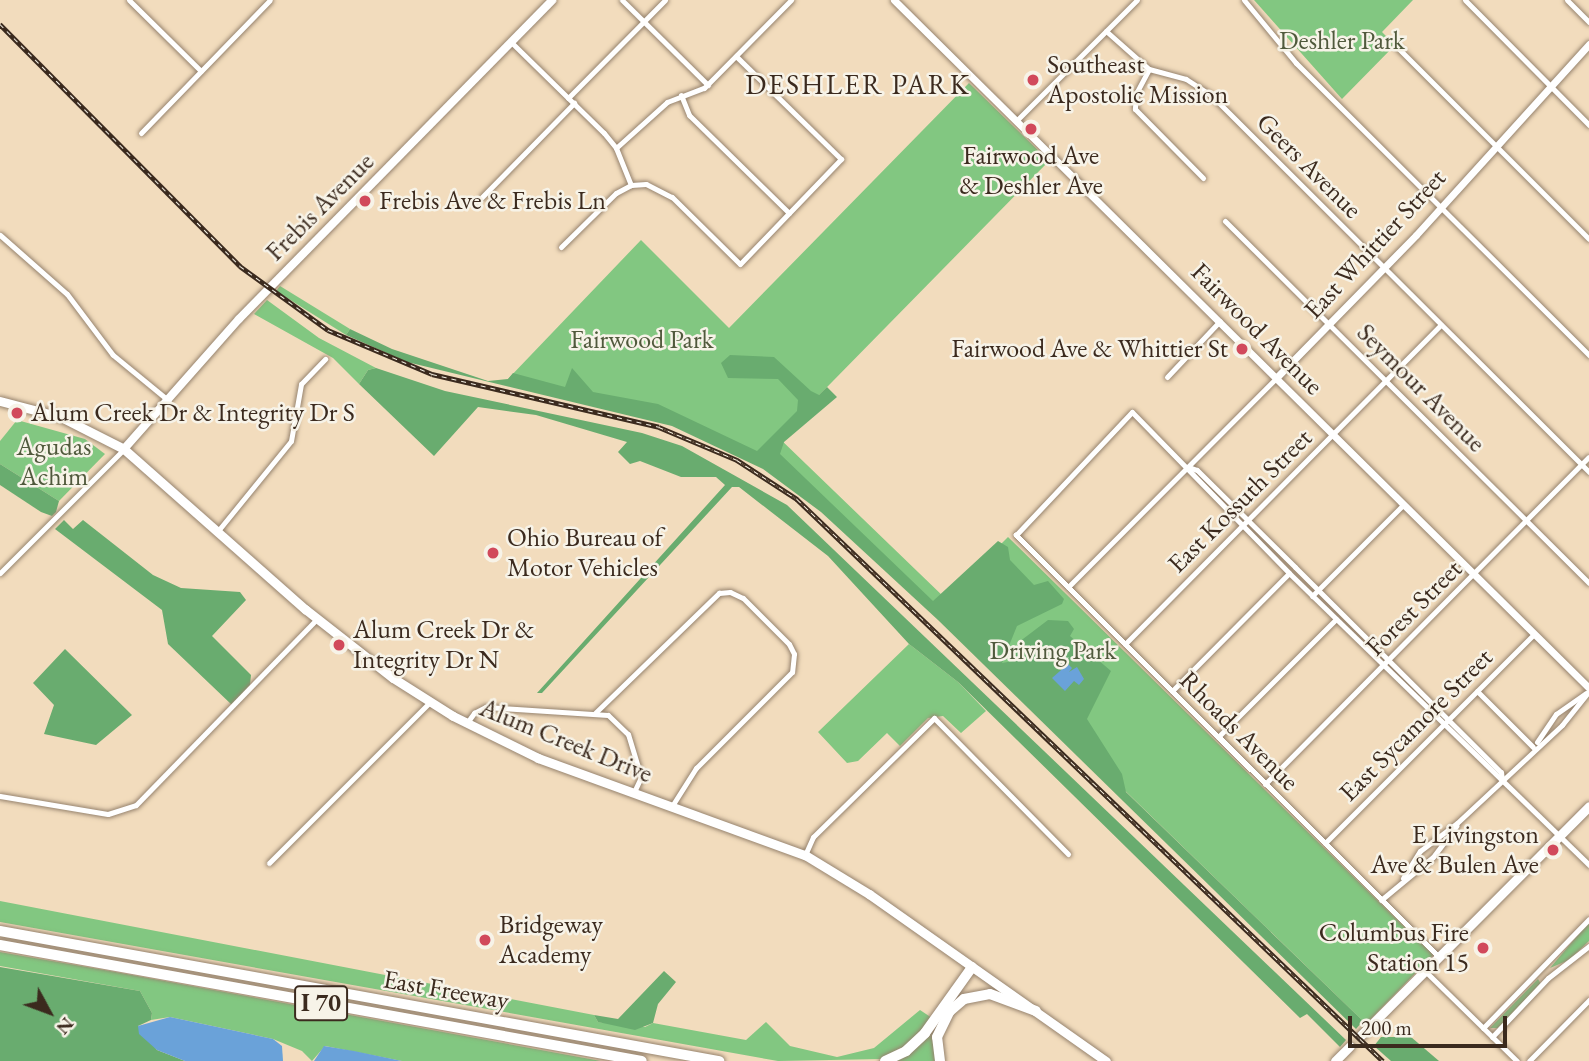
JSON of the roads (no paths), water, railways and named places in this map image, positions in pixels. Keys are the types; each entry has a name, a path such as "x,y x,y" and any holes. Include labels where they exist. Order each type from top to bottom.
{"highway":[{"name":"East Freeway","path":"0,931 719,1061"},
{"name":"East Freeway","path":"0,945 642,1061"},
{"path":"940,1061 937,1037 946,1015 973,976 972,967"},
{"path":"885,1061 906,1051 925,1033 972,967"},
{"path":"946,1015 964,999 990,994 1036,1012"}],"main road":[{"name":"Frebis Avenue","path":"124,449 239,319 552,0"},
{"name":"Alum Creek Drive","path":"0,401 61,417 124,449 215,534 317,619 430,702 466,724 531,755 805,855 1106,1061"},
{"path":"1361,1035 1589,806"},
{"path":"1341,1059 1350,1046"}],"street":[{"path":"129,0 201,71"},
{"path":"141,133 270,0"},
{"path":"622,0 708,85"},
{"path":"568,98 665,0"},
{"path":"616,148 667,102 708,85 790,0"},
{"name":"Fairwood Avenue","path":"894,0 1589,690"},
{"path":"1016,121 1137,0"},
{"path":"1244,0 1296,63 1589,355"},
{"path":"1465,0 1589,125"},
{"path":"1567,0 1589,22"},
{"name":"Geers Avenue","path":"1105,31 1149,69 1186,79 1211,95 1589,472"},
{"path":"511,41 616,148 631,185"},
{"name":"East Whittier Street","path":"1068,587 1384,268 1548,84 1589,44"},
{"path":"1395,45 1589,239"},
{"path":"561,247 611,197 631,185 665,191 740,264 841,159 736,56"},
{"path":"1149,69 1136,93 1135,109 1203,178"},
{"path":"681,95 689,115 789,213"},
{"path":"482,197 574,103"},
{"name":"Seymour Avenue","path":"1225,221 1589,583"},
{"path":"0,235 67,294 113,355 169,401"},
{"path":"1167,377 1220,321"},
{"name":"East Kossuth Street","path":"1125,644 1441,325"},
{"path":"215,534 291,441 301,384 325,359"},
{"name":"Rhoads Avenue","path":"1188,467 1132,412 1017,531 1019,540 1439,957"},
{"path":"0,573 124,449"},
{"name":"Forest Street","path":"1265,784 1589,457"},
{"path":"1188,467 1197,470 1248,520 1501,772 1502,779 1589,865"},
{"path":"1188,467 1242,526 1495,778 1502,779"},
{"path":"1312,596 1404,504"},
{"path":"1172,691 1289,573"},
{"path":"595,713 719,593 730,592 743,598 789,644 795,664 688,778 672,806"},
{"path":"0,796 92,812 123,810 142,801 317,619"},
{"path":"1218,737 1336,619"},
{"name":"East Sycamore Street","path":"1325,843 1534,634"},
{"path":"1533,747 1556,714 1589,690"},
{"path":"1403,878 1420,851 1457,823 1533,747 1562,725 1589,690"},
{"path":"1477,691 1533,747"},
{"path":"269,863 430,702"},
{"path":"466,724 474,713 486,707 595,713 615,718 628,734 641,777 634,792"},
{"path":"805,855 813,837 934,718 1068,854"},
{"path":"1381,900 1403,878 1433,857 1457,823"},
{"path":"1483,1028 1589,919"},
{"path":"1492,1037 1548,978 1589,946"},
{"path":"1424,971 1517,1061"},
{"path":"1529,1061 1589,1000"}],"water":[{"path":"1068,664 1072,668 1069,672 1077,667 1084,679 1079,685 1074,681 1065,691 1052,678"},
{"path":"170,1017 273,1039 282,1046 283,1061 185,1061 157,1050 139,1034 138,1026"},
{"path":"324,1046 354,1051 402,1061 314,1061"}],"railway":[{"path":"0,24 240,266 328,330 432,374 659,427 737,460 797,499 1383,1061"}],"place":[{"name":"Southeast Apostolic Mission","path":"1033,80"},
{"name":"Fairwood Ave & Deshler Ave","path":"1031,129"},
{"name":"Frebis Ave & Frebis Ln","path":"365,201"},
{"name":"Fairwood Ave & Whittier St","path":"1242,349"},
{"name":"Alum Creek Dr & Integrity Dr S","path":"17,413"},
{"name":"Ohio Bureau of Motor Vehicles","path":"493,553"},
{"name":"Alum Creek Dr & Integrity Dr N","path":"339,645"},
{"name":"E Livingston Ave & Bulen Ave","path":"1553,850"},
{"name":"Bridgeway Academy","path":"485,940"},
{"name":"Columbus Fire Station 15","path":"1483,948"}],"district":[{"name":"DESHLER PARK","path":"858,84"}],"park label":[{"name":"Deshler Park","path":"1342,41"},
{"name":"Fairwood Park","path":"642,340"},
{"name":"Agudas Achim","path":"54,462"},
{"name":"Driving Park","path":"1053,651"}]}
